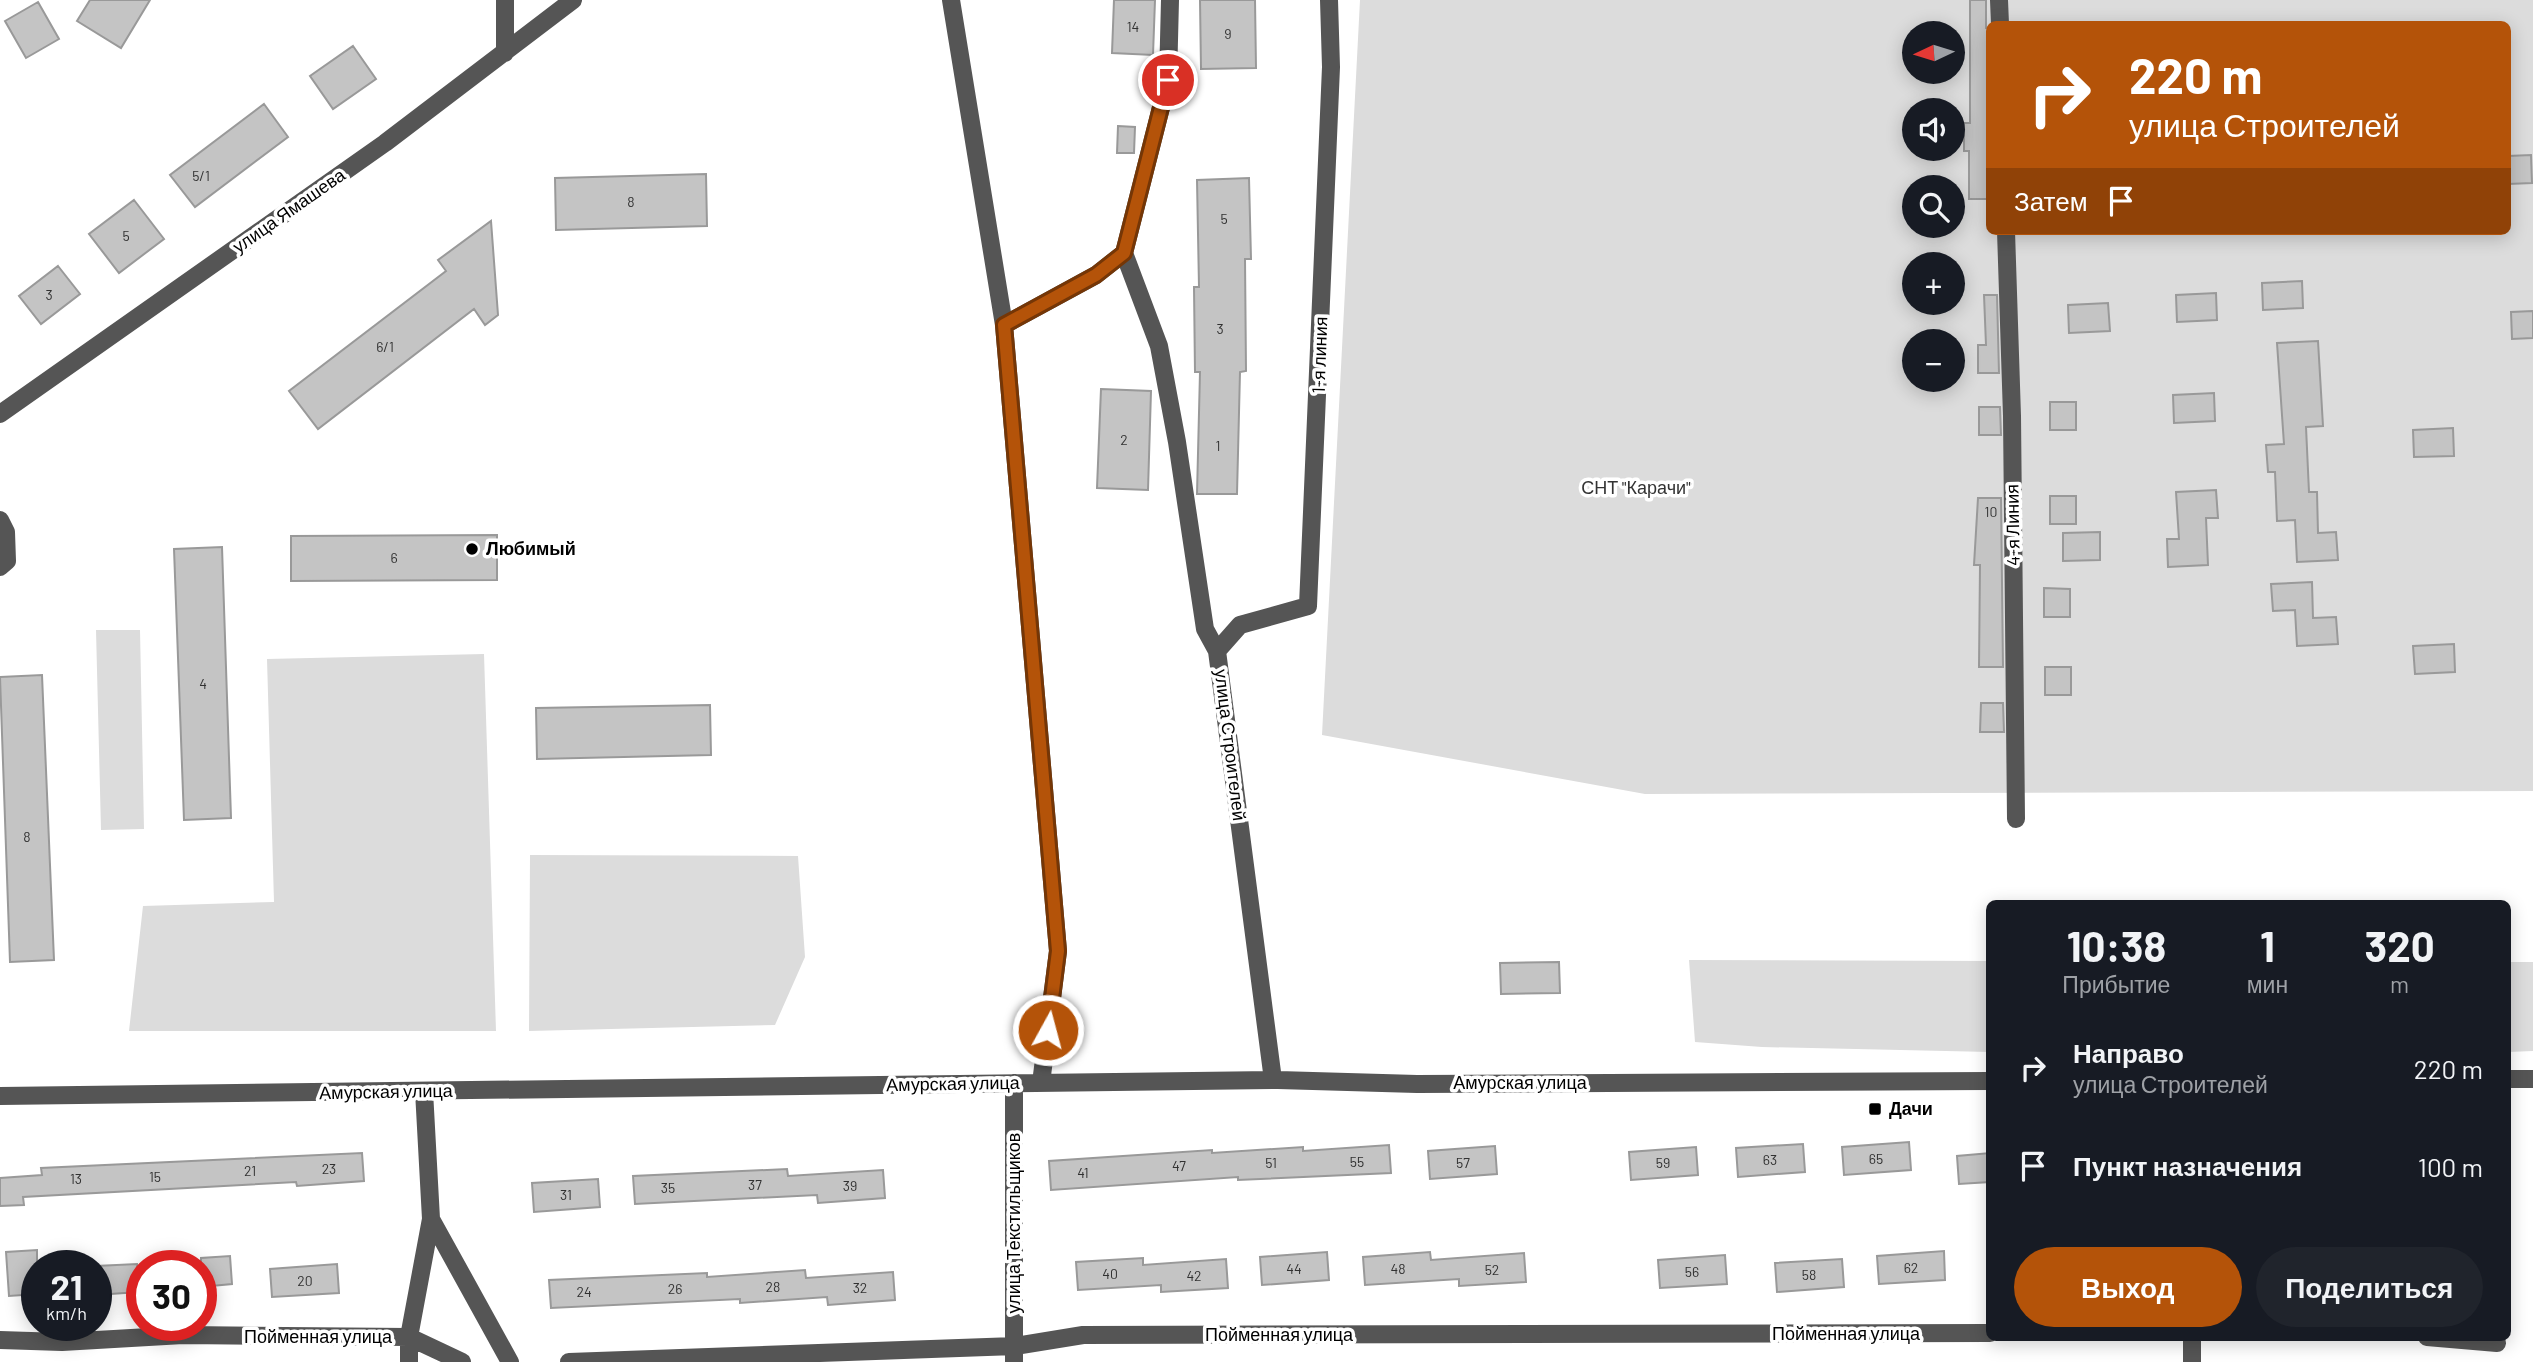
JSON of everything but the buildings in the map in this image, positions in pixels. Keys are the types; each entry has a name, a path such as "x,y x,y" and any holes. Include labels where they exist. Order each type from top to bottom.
{"street":[{"path":"505,0 505,52"},
{"name":"улица Ямашева","path":"0,414 385,143 573,0"},
{"path":"951,0 1004,325 1058,951 1041,1083"},
{"path":"1004,325 1096,275 1124,253 1168,80 1170,0"},
{"name":"1-я линия","path":"1217,651 1240,625 1308,606 1331,67 1329,0"},
{"path":"1999,0 2000,21"},
{"name":"4-я Линия","path":"2006,235 2012,416 2016,819"},
{"name":"улица Строителей","path":"1124,253 1159,346 1177,442 1205,629 1217,651 1273,1080"},
{"path":"0,520 6,532 4,564"},
{"path":"2511,1079 2533,1079"},
{"name":"Амурская улица","path":"0,1096 1273,1080 1418,1084 1986,1080"},
{"name":"улица Текстильщиков","path":"1014,1083 1014,1354"},
{"path":"409,1362 409,1337 431,1219 424,1091"},
{"path":"431,1219 510,1362"},
{"name":"Пойменная улица","path":"569,1362 1014,1354 1083,1335 1986,1333"},
{"name":"Пойменная улица","path":"0,1340 62,1342 183,1335 409,1337 462,1362"},
{"path":"2192,1341 2192,1362"},
{"path":"2474,1341 2497,1343"}],"green space":[{"name":"СНТ \"Карачи\"","path":"1360,0 2533,0 2533,791 1645,794 1322,735"},
{"path":"96,630 140,630 144,829 101,830"},
{"path":"484,654 496,1031 129,1031 143,906 274,902 267,659"},
{"path":"530,855 798,856 805,957 775,1025 529,1031"},
{"path":"1689,960 1986,961 1986,1052 1762,1047 1695,1042"},
{"path":"2511,962 2533,962 2533,1051 2511,1052"}],"place":[{"name":"Любимый","path":"472,549"},
{"name":"Дачи","path":"1875,1109"}],"route":[{"path":"1048,1030 1058,951 1004,325 1096,275 1124,253 1168,80"}]}
